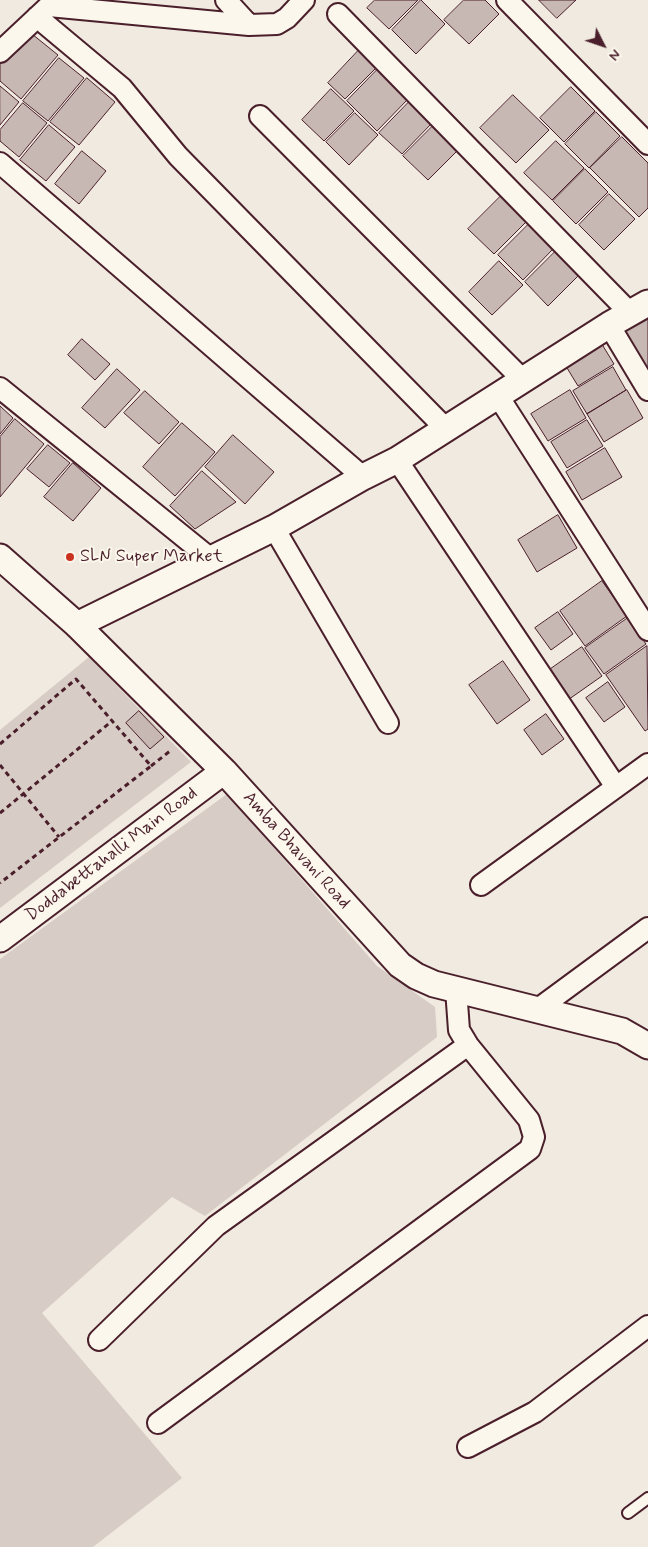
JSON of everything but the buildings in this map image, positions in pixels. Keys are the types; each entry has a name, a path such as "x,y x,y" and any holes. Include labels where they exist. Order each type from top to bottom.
{"street":[{"path":"226,0 250,25"},
{"path":"43,8 250,25 278,24 287,18 304,0"},
{"path":"507,0 648,144"},
{"path":"0,52 43,8"},
{"path":"43,8 122,88 178,156 446,429"},
{"path":"338,14 629,313 648,390"},
{"path":"260,116 523,380"},
{"path":"0,163 363,477"},
{"path":"77,624 274,528 363,477 397,460 629,313"},
{"path":"0,388 211,559"},
{"path":"498,396 648,630"},
{"path":"397,460 616,787"},
{"path":"274,528 388,724"},
{"name":"Amba Bhavani Road","path":"0,557 77,624 224,771 400,965 416,976 434,984 622,1031 648,1046"},
{"path":"481,885 648,764"},
{"name":"Doddabettahalli Main Road","path":"0,939 224,771"},
{"path":"538,1009 648,928"},
{"path":"158,1423 530,1149 534,1137 529,1120 468,1045 459,1030 456,989"},
{"path":"99,1340 216,1226 468,1045"},
{"path":"468,1447 535,1412 648,1326"}],"lane":[{"path":"628,1513 648,1498"}],"path":[{"path":"0,744 76,679 151,766 0,883"},
{"path":"0,813 112,721"},
{"path":"0,765 59,837"}],"shaded area":[{"path":"89,657 191,762 0,908 0,730"},
{"path":"227,794 377,966 435,1007 437,1037 205,1216 172,1197 42,1313 182,1478 93,1547 0,1547 0,959"}],"place":[{"name":"SLN Super Market","path":"70,557"}]}
